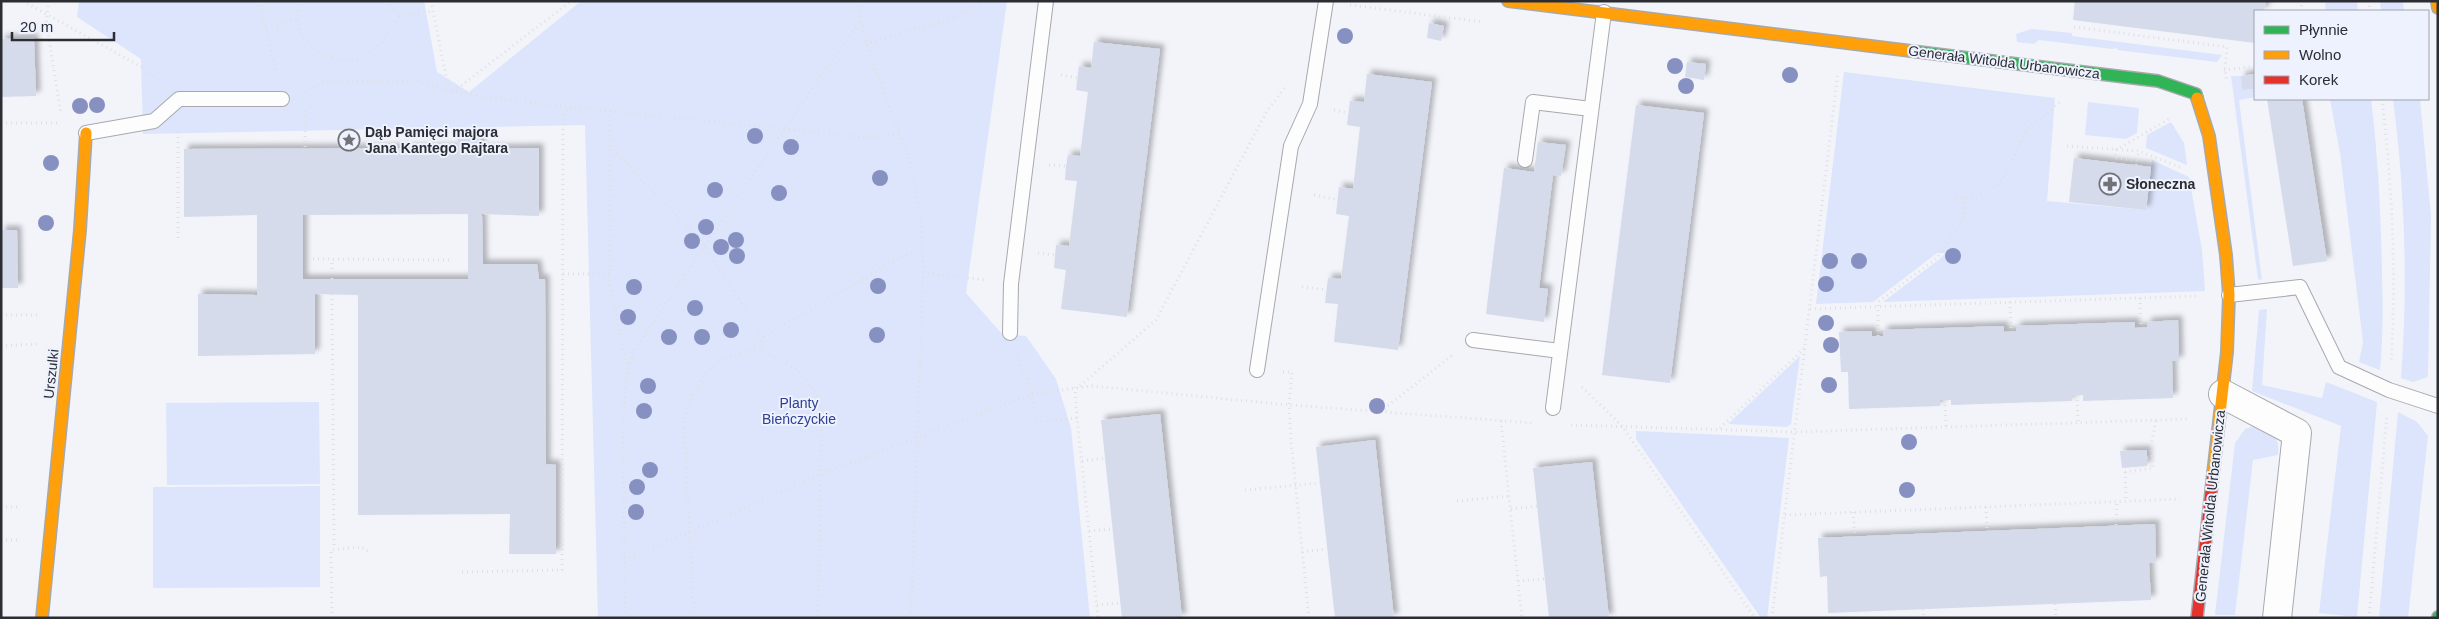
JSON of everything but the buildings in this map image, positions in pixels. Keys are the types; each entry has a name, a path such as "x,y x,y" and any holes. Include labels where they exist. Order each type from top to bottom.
{"street":[{"name":"Generała Witolda Urbanowicza","path":"1508,1 2158,80 2196,94 2209,136 2229,295 2221,406 2197,618"},
{"path":"2437,1 2438,8"},
{"name":"Urszulki","path":"42,618 80,230 86,134"},
{"name":"Generała Witolda Urbanowicza","path":"2221,406 2297,433 2277,618"}],"lane":[{"path":"1010,333 1011,284 1046,1"},
{"path":"1257,370 1291,146 1310,104 1326,2"},
{"path":"1553,408 1604,12"},
{"path":"86,134 154,120 179,99 282,99"},
{"path":"1525,160 1533,102 1591,109"},
{"path":"2229,295 2300,287 2339,366 2389,390 2438,406"},
{"path":"1472,340 1560,351"}],"path":[{"path":"23,1 145,69 179,99"},
{"path":"1,123 63,122 46,20 49,1"},
{"path":"260,1 282,99 291,99 326,82 418,82 453,92 870,138 899,132"},
{"path":"389,1 399,17"},
{"path":"430,1 448,86 453,92"},
{"path":"453,92 571,1"},
{"path":"858,1 860,21 866,44 899,132 913,174 918,200 923,273 911,618"},
{"path":"866,44 953,18 986,1"},
{"path":"300,2 297,19 301,34 329,58 346,60 364,56 380,45 399,17 432,11"},
{"path":"1326,2 1492,23"},
{"path":"266,29 297,19"},
{"path":"625,618 623,416 629,364 639,342 860,21"},
{"path":"1772,618 1842,43"},
{"path":"1080,387 1156,320 1267,111 1304,63 1317,64"},
{"path":"1054,75 1078,78"},
{"path":"1956,197 1977,198 2003,180 2027,129 2062,100"},
{"path":"2382,100 2390,177 2394,278 2391,365"},
{"path":"462,572 562,570 563,125 568,106"},
{"path":"1326,108 1348,113"},
{"path":"610,110 610,274 625,357 629,364"},
{"path":"2116,150 2174,116 2168,112"},
{"path":"305,130 305,150"},
{"path":"610,146 704,246 763,337"},
{"path":"2067,146 2139,152 2185,169"},
{"path":"178,149 178,238"},
{"path":"2116,150 2115,158 2137,160"},
{"path":"2136,165 2139,152"},
{"path":"1044,164 1066,166"},
{"path":"1314,195 1338,200"},
{"path":"1878,336 1878,302 1938,258 1963,220 1965,197"},
{"path":"759,350 763,337 897,259 922,248"},
{"path":"1033,252 1055,255"},
{"path":"313,259 452,260"},
{"path":"332,259 332,279"},
{"path":"923,273 963,277"},
{"path":"563,274 610,274"},
{"path":"1302,287 1327,290"},
{"path":"332,294 334,548 331,550 332,618"},
{"path":"1810,309 2229,295"},
{"path":"2140,298 2140,328"},
{"path":"2010,302 2011,331"},
{"path":"1,315 48,315"},
{"path":"1010,333 1032,394 1036,422 1078,418"},
{"path":"1,346 46,344"},
{"path":"1719,429 1806,346"},
{"path":"694,618 691,531 684,425 688,404 706,372 717,363 737,354 759,350 798,371 817,394 822,409 818,618"},
{"path":"1380,412 1438,366"},
{"path":"1556,378 1576,381 1621,426 1754,618"},
{"path":"625,560 821,474 1032,394 1075,387 1092,386 1288,405 1542,424"},
{"path":"1075,387 1098,618"},
{"path":"2077,395 2078,423"},
{"path":"1945,400 1946,427"},
{"path":"1288,405 1309,618"},
{"path":"1561,424 1796,432 2156,420 2221,406"},
{"path":"2369,618 2388,408"},
{"path":"2126,502 2125,469 2153,468 2151,446 2156,420"},
{"path":"1501,421 1522,618"},
{"path":"2147,458 2152,457"},
{"path":"1082,461 1105,458"},
{"path":"1244,490 1320,483"},
{"path":"1457,501 1509,496"},
{"path":"1785,515 2211,498"},
{"path":"2116,525 2117,502"},
{"path":"1511,509 1537,506"},
{"path":"1,507 21,507"},
{"path":"1986,507 1987,531"},
{"path":"1853,512 1855,536"},
{"path":"1089,531 1113,529"},
{"path":"1,540 19,540"},
{"path":"334,548 361,547 368,551"},
{"path":"1302,552 1327,549"},
{"path":"1518,581 1545,579"},
{"path":"1097,605 1120,603"},
{"path":"2055,604 2056,618"},
{"path":"1924,609 1924,618"}],"green space":[{"name":"Planty Bieńczyckie","path":"79,1 424,1 437,72 469,92 581,1 1007,1 966,293 1002,334 1026,336 1056,379 1071,428 1090,618 598,618 585,125 143,134 141,59 77,17"},
{"path":"2357,1 2358,10 2326,10 2325,3"},
{"path":"2380,1 2403,1 2404,10 2381,10"},
{"path":"2031,29 2072,33 2072,36 2222,55 2217,62 2117,50 2117,48 2112,49 2039,40 2034,44 2017,42 2016,34"},
{"path":"1844,72 2055,98 2047,201 2146,210 2152,160 2189,177 2202,250 2205,291 1883,302 1945,253 1937,253 1873,302 1816,304"},
{"path":"2231,76 2241,76 2242,90 2254,89 2254,97 2239,100 2262,280 2258,279"},
{"path":"2330,100 2371,100 2381,230 2383,310 2380,370 2359,362 2363,342 2340,153"},
{"path":"2393,100 2420,100 2431,216 2428,377 2413,382 2401,378 2405,274 2403,203"},
{"path":"2088,102 2139,108 2137,133 2126,139 2085,135"},
{"path":"2171,122 2184,143 2187,165 2146,148 2147,135"},
{"path":"2267,309 2262,385 2322,398 2326,382 2377,402 2357,617 2319,613 2341,426 2252,391 2259,310"},
{"path":"1800,356 1791,424 1787,427 1728,424"},
{"path":"319,402 320,484 167,485 166,403"},
{"path":"2398,412 2417,422 2428,436 2408,618 2379,618"},
{"path":"2254,426 2270,433 2276,438 2278,455 2253,460 2235,615 2215,615 2235,443 2245,429"},
{"path":"1636,431 1789,438 1767,618 1761,618 1636,439"},
{"path":"320,486 320,587 153,588 153,487"}],"traffic: fast":[{"path":"1911,51 2158,81 2196,94 2197,98"}],"traffic: slow":[{"path":"1508,1 1911,51"},
{"path":"2437,1 2438,8"},
{"path":"2197,98 2209,136 2226,255 2229,295 2227,352 2213,474"},
{"path":"42,618 80,230 86,133"}],"traffic: jam":[{"path":"2197,618 2213,474"}],"place":[{"name":"Dąb Pamięci majora Jana Kantego Rajtara","path":"349,140"},
{"name":"Słoneczna","path":"2110,184"}]}
